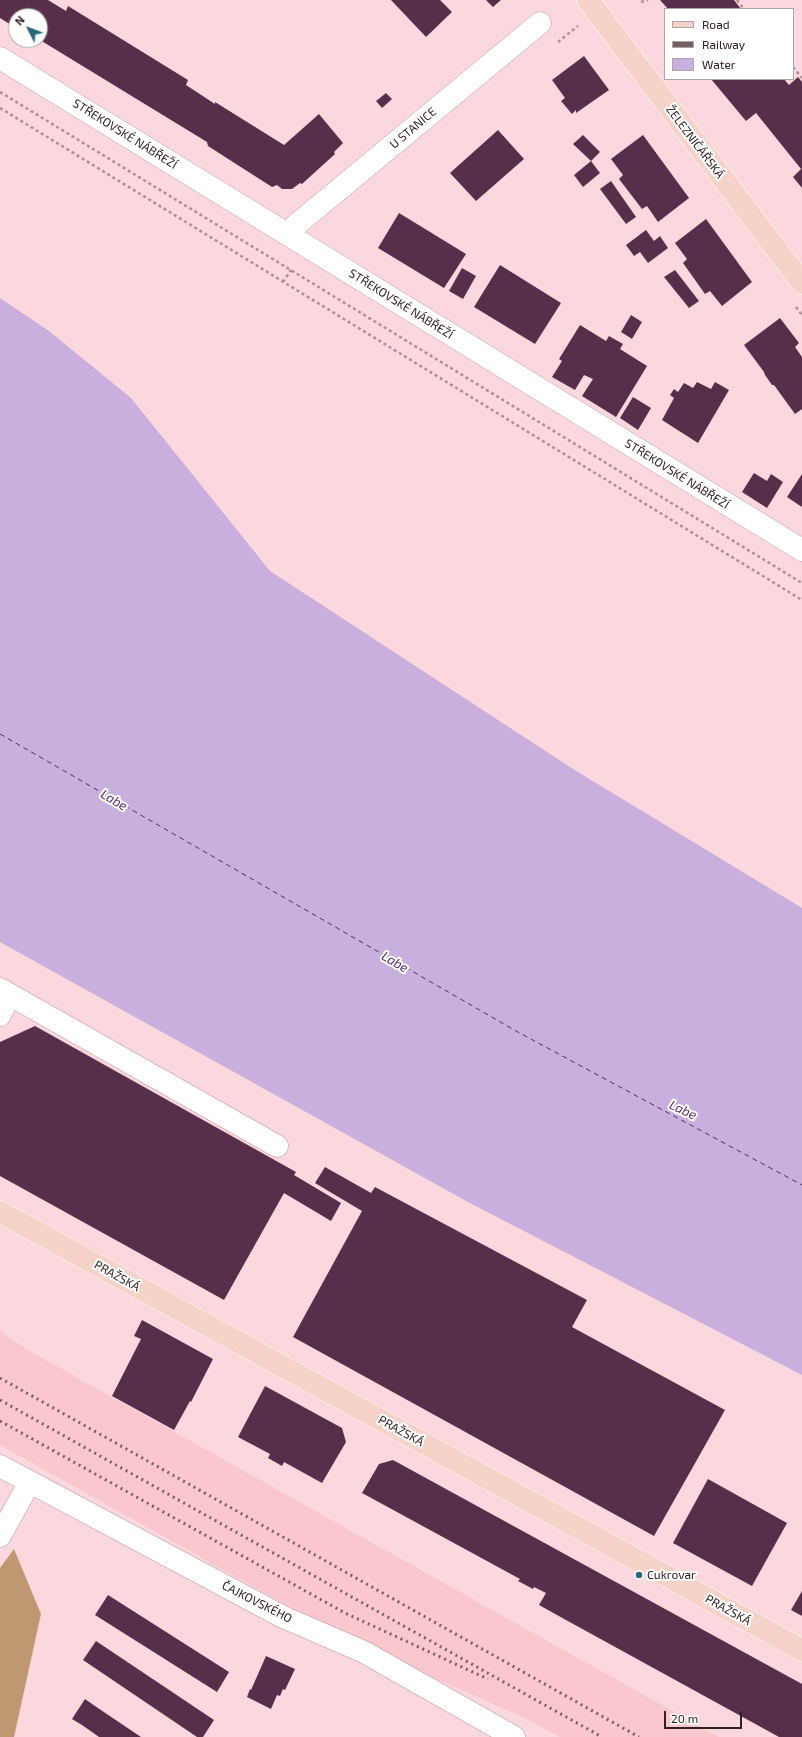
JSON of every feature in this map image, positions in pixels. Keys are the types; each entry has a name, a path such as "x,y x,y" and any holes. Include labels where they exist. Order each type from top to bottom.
{"main road":[{"name":"ŽELEZNIČÁŘSKÁ","path":"588,0 797,293"},
{"name":"PRAŽSKÁ","path":"0,1212 802,1650"}],"street":[{"name":"U STANICE","path":"289,235 296,225 540,23"},
{"name":"STŘEKOVSKÉ NÁBŘEŽÍ","path":"0,58 802,550"},
{"path":"0,1015 5,992 277,1146"},
{"name":"ČAJKOVSKÉHO","path":"0,1466 283,1617 364,1652 514,1737"},
{"path":"0,1536 30,1482"}],"path":[{"path":"641,2 648,0"},
{"path":"737,0 743,8"},
{"path":"554,45 580,24 584,27"},
{"path":"794,68 802,78"},
{"path":"0,92 802,583"},
{"path":"0,108 802,600"},
{"path":"797,293 802,315"}],"shaded area":[{"path":"0,1331 28,1350 719,1737 560,1737 527,1719 354,1643 0,1445"},
{"path":"14,1549 41,1614 14,1737 0,1737 0,1568"}],"water":[{"name":"Labe","path":"0,298 49,331 131,398 270,571 573,769 802,908 802,1375 468,1202 0,942"}],"building":[{"path":"0,0 48,0 66,11 68,6 188,80 186,85 215,104 215,102 284,145 319,114 343,143 334,152 335,154 302,184 300,183 292,189 282,189 277,185 272,187 208,146 207,142 48,45 48,8 8,8 8,23 0,18"},
{"path":"391,0 440,0 452,12 426,37"},
{"path":"486,0 501,0 493,7"},
{"path":"660,0 734,0 740,8 667,8"},
{"path":"584,56 609,90 576,113 576,110 572,114 561,101 565,98 552,80"},
{"path":"798,77 802,82 802,188 793,177 801,169 756,113 746,121 712,80 785,80 789,85"},
{"path":"386,93 392,99 382,108 376,101"},
{"path":"498,130 524,159 476,201 450,173"},
{"path":"583,135 600,152 591,161 573,144"},
{"path":"643,135 689,198 658,222 647,206 642,209 619,179 623,175 611,159"},
{"path":"591,161 600,173 583,187 574,175"},
{"path":"611,181 636,217 626,224 600,189"},
{"path":"399,213 466,254 444,288 378,248"},
{"path":"706,219 752,282 722,306 710,291 705,294 683,263 687,259 675,243"},
{"path":"646,230 654,241 660,236 668,248 648,263 640,252 634,256 626,245"},
{"path":"500,265 561,303 535,344 474,307"},
{"path":"462,268 476,276 463,299 449,291"},
{"path":"675,270 699,301 689,308 664,277"},
{"path":"631,315 642,322 632,339 621,332"},
{"path":"780,318 799,343 795,347 802,357 802,409 795,414 774,385 772,385 744,345"},
{"path":"580,325 606,341 609,336 623,344 620,349 647,366 616,417 582,396 593,379 584,375 575,390 552,377 562,361 559,359"},
{"path":"697,382 711,389 715,382 729,390 698,443 662,420 674,398 670,395 674,389 678,392 684,383 693,388"},
{"path":"633,397 651,408 638,430 620,418"},
{"path":"754,473 767,481 771,474 783,482 767,508 742,492"},
{"path":"802,474 802,507 787,497"},
{"path":"35,1026 296,1172 294,1175 341,1203 331,1221 284,1193 224,1300 0,1176 0,1042"},
{"path":"325,1167 371,1193 375,1187 587,1300 572,1327 725,1410 654,1536 293,1337 362,1211 315,1183"},
{"path":"142,1320 213,1359 191,1402 190,1401 174,1430 112,1396 141,1339 134,1336"},
{"path":"265,1386 342,1428 346,1442 322,1483 284,1462 282,1466 268,1458 270,1454 238,1437"},
{"path":"393,1460 802,1684 802,1737 779,1737 566,1620 539,1605 546,1593 534,1587 533,1589 518,1581 520,1579 362,1493 379,1464"},
{"path":"708,1479 787,1523 752,1586 673,1543"},
{"path":"802,1591 802,1616 791,1610"},
{"path":"108,1595 229,1672 217,1692 95,1615"},
{"path":"96,1641 214,1720 203,1737 197,1737 83,1660"},
{"path":"266,1656 295,1669 285,1690 283,1689 280,1696 277,1695 271,1709 247,1697"},
{"path":"85,1699 141,1737 99,1737 72,1719"}],"ferry route":[{"path":"0,734 516,1031 802,1185"}],"railway":[{"path":"0,1378 639,1737"},
{"path":"0,1400 602,1737"},
{"path":"0,1421 345,1613 488,1679"}],"place":[{"name":"Cukrovar","path":"639,1575"}]}
